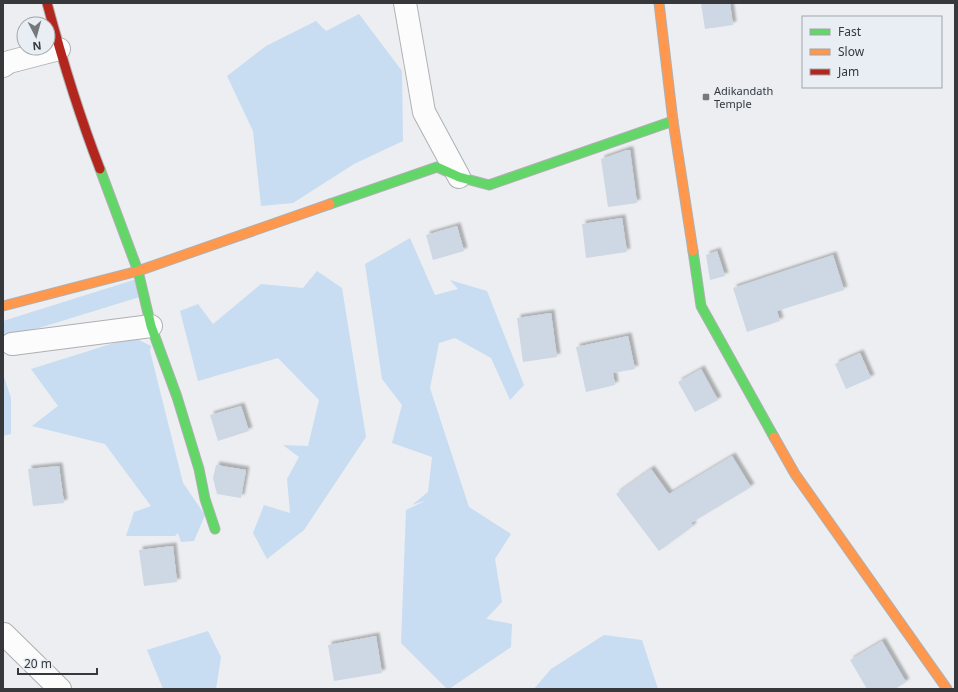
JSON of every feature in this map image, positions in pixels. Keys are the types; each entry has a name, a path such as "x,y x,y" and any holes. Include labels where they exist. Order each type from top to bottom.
{"street":[{"path":"47,3 59,49 84,128 138,271 151,326 177,397 199,469 205,499 215,529"},
{"path":"405,3 424,112 459,177"},
{"path":"658,3 673,121 701,306 795,474 947,689"},
{"path":"3,66 10,62 59,49"},
{"path":"3,306 138,271 437,167 459,177 489,185 673,121"},
{"path":"12,344 151,326"},
{"path":"4,634 60,689"}],"water":[{"path":"359,14 402,71 403,141 354,164 293,203 261,206 253,131 227,76 266,46 316,21 326,31"},
{"path":"410,238 435,295 458,289 450,280 487,291 524,385 510,400 491,358 455,338 439,343 430,388 469,507 511,534 495,559 502,602 486,619 512,624 511,647 449,689 447,689 401,643 406,510 427,500 412,505 428,492 432,457 392,443 402,405 382,379 365,264"},
{"path":"317,271 342,288 366,437 304,530 267,559 253,533 264,505 290,513 287,479 299,457 283,445 308,446 319,400 278,358 198,381 180,311 198,304 213,324 261,284 303,288"},
{"path":"140,278 143,296 3,339 3,321"},
{"path":"133,337 151,346 150,351 183,483 205,515 194,541 181,542 178,533 175,536 126,536 134,512 151,506 105,444 32,426 58,406 31,369"},
{"path":"3,374 11,398 11,434 3,436"},
{"path":"208,631 221,657 216,689 163,689 147,650"},
{"path":"604,635 642,640 658,689 534,689 551,669"}],"building":[{"path":"701,3 730,3 733,25 705,29"},
{"path":"630,150 637,203 608,207 601,159"},
{"path":"622,218 627,252 586,258 582,224"},
{"path":"457,226 464,251 433,260 426,235"},
{"path":"717,251 725,276 710,280 706,255"},
{"path":"833,255 844,290 777,311 780,321 747,332 733,288"},
{"path":"551,313 557,357 523,362 517,318"},
{"path":"628,336 635,369 613,373 615,385 586,392 576,347"},
{"path":"860,353 871,378 846,389 835,364"},
{"path":"701,369 718,400 695,412 678,382"},
{"path":"241,406 249,431 218,441 210,415"},
{"path":"732,456 751,487 691,523 693,526 659,551 616,494 651,469 669,494"},
{"path":"216,465 246,470 241,498 217,494 213,478"},
{"path":"59,466 64,503 33,506 28,469"},
{"path":"173,546 177,582 144,586 139,550"},
{"path":"376,636 382,673 334,681 328,645"},
{"path":"882,641 906,682 895,689 867,689 850,660"}],"traffic: fast":[{"path":"330,204 437,167 459,177 489,185 673,121"},
{"path":"100,169 138,271 151,326 177,397 199,469 205,499 215,529"},
{"path":"693,251 701,306 774,437"}],"traffic: slow":[{"path":"659,3 673,121 693,251"},
{"path":"3,306 138,271 330,204"},
{"path":"774,437 795,474 947,689"}],"traffic: jam":[{"path":"47,3 71,87 100,169"}],"place":[{"name":"Adikandath Temple","path":"706,97"}]}
